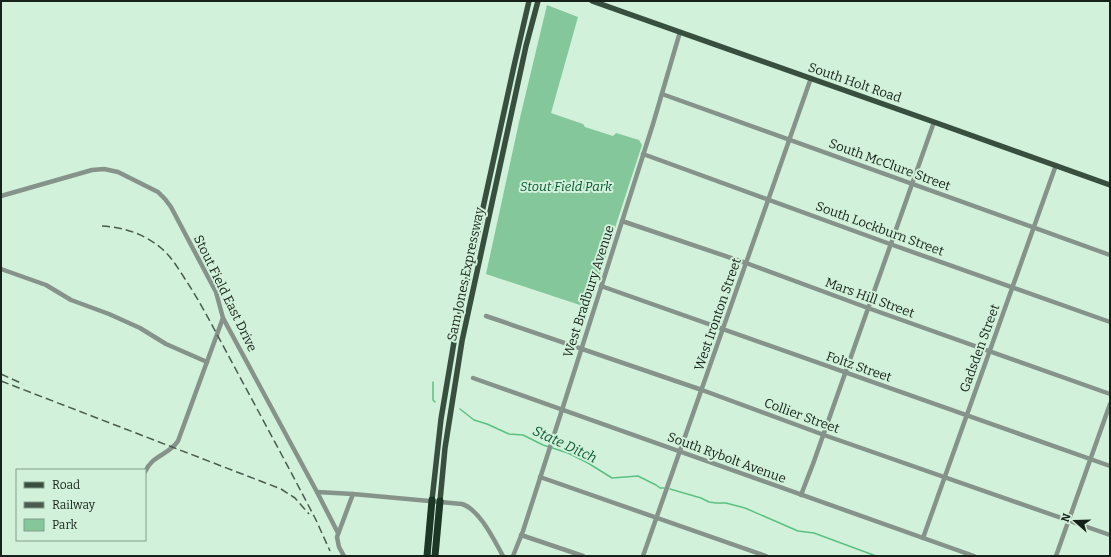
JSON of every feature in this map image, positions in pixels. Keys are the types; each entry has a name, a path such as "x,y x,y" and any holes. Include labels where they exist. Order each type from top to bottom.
{"highway":[{"name":"Sam Jones Expressway","path":"427,556 432,500"},
{"name":"Sam Jones Expressway","path":"435,556 440,501"}],"main road":[{"name":"Sam Jones Expressway","path":"432,500 442,411 455,336 529,1"},
{"name":"Sam Jones Expressway","path":"440,501 446,440 462,341 525,52 538,1"},
{"name":"South Holt Road","path":"592,1 1110,185"}],"street":[{"name":"West Bradbury Avenue","path":"513,556 549,452 662,94 680,32"},
{"name":"West Ironton Street","path":"643,556 811,78"},
{"name":"South McClure Street","path":"662,94 1110,255"},
{"path":"801,495 824,435 934,122"},
{"name":"South Lockburn Street","path":"643,154 1110,322"},
{"name":"Gadsden Street","path":"923,538 1056,165"},
{"name":"Stout Field East Drive","path":"1,196 100,169 118,172 156,191 165,199 171,207 216,292 223,318 338,533 337,542 344,556"},
{"name":"Mars Hill Street","path":"622,221 1110,394"},
{"path":"1,268 46,285 74,302 109,314 140,328 166,344 207,362"},
{"name":"Foltz Street","path":"601,286 1110,466"},
{"name":"Collier Street","path":"486,316 702,390 824,435 1110,535"},
{"path":"146,470 151,462 169,450 178,441 223,318"},
{"name":"South Rybolt Avenue","path":"473,378 974,556"},
{"path":"1056,556 1110,404"},
{"path":"540,477 766,556"},
{"path":"317,492 432,500 459,503 468,506 479,519 503,556"},
{"path":"338,533 353,494"},
{"path":"521,535 583,556"}],"green space":[{"name":"Stout Field Park","path":"547,5 578,17 551,113 583,124 585,127 613,136 616,133 639,140 642,145 589,308 486,274 519,122"}],"waterway":[{"name":"State Ditch","path":"433,382 433,400 435,402"},
{"name":"State Ditch","path":"460,409 474,420 509,434 523,435 543,445 568,453 612,478 638,476 660,488 664,488"},
{"name":"State Ditch","path":"670,489 701,498 709,502 726,503 745,508 798,531 814,533 876,556"}],"railway":[{"path":"102,226 118,228 141,235 169,255 213,326 316,520 330,551"},
{"path":"1,374 23,384"},
{"path":"1,381 281,489 295,498 309,514"}]}
